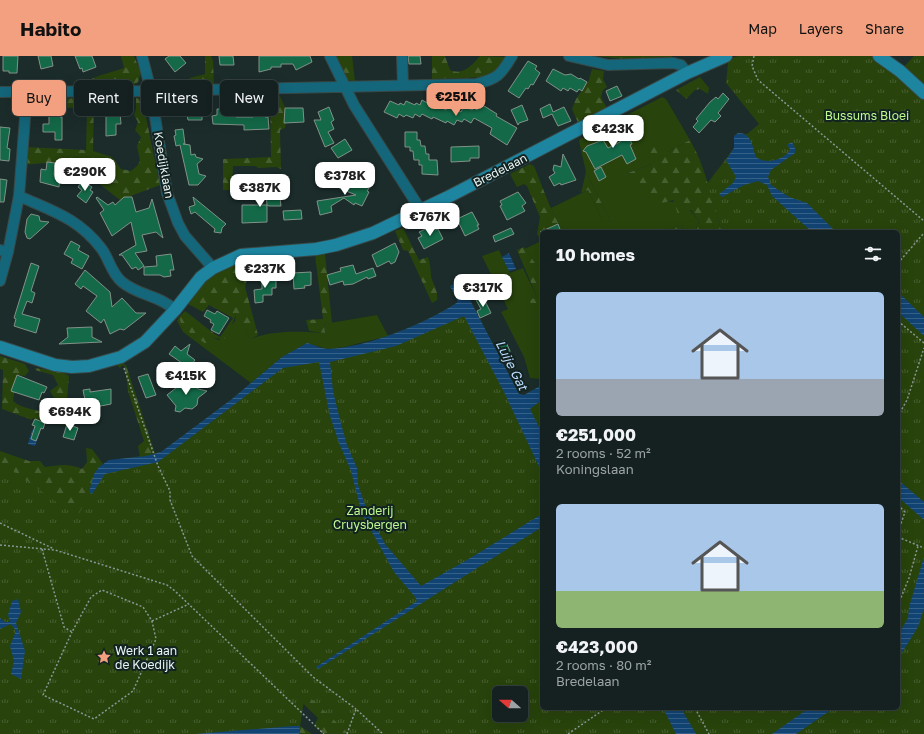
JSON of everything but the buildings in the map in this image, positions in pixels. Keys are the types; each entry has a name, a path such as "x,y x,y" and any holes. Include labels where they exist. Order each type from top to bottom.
{"main road":[{"name":"Bredelaan","path":"213,268 241,255 336,246 373,233 420,209 448,197 687,73 726,56"},
{"path":"879,56 900,71 924,93"},
{"path":"0,346 55,364 72,367 88,366 121,357 145,342 175,310 201,277 213,268"}],"street":[{"name":"Koedijklaan","path":"142,56 148,80"},
{"path":"330,56 344,87 420,209"},
{"path":"402,56 403,85"},
{"path":"212,90 476,84 493,80 502,73 512,56"},
{"path":"569,56 608,65 673,63 681,65 687,73"},
{"path":"66,92 141,91"},
{"path":"0,92 12,92"},
{"path":"0,280 4,251 19,196 25,116"},
{"name":"Koedijklaan","path":"155,116 167,193 178,223 185,236 213,268"},
{"path":"19,196 69,218 87,231 102,250 110,267 120,280 134,291 166,302 175,310"}],"path":[{"path":"754,56 752,66 758,80 924,221"},
{"path":"900,261 924,233"},
{"path":"900,323 924,343"},
{"path":"900,412 907,400 924,348"},
{"path":"121,357 152,450 170,491 170,500 192,556 313,678 356,709 383,734"},
{"path":"900,508 905,512 900,526"},
{"path":"0,523 56,550 167,585 176,591 324,734"},
{"path":"900,538 909,540 924,548"},
{"path":"0,545 56,550"},
{"path":"900,600 909,578 918,546"},
{"path":"42,549 64,627 72,632"},
{"path":"102,590 143,607 152,621 156,639 134,691 94,719 43,695 72,632 91,598 102,590"},
{"path":"152,621 189,604"},
{"path":"347,734 356,709"},
{"path":"568,734 603,710"},
{"path":"695,710 708,734"}],"green space":[{"path":"121,56 134,56 141,73 138,82 133,86 133,80 90,80 99,76 124,68"},
{"path":"205,56 211,56 213,61 214,84 212,84 212,80 188,80 205,74"},
{"path":"332,56 352,56 355,81 346,80"},
{"path":"432,56 445,56 450,70 459,72 467,69 480,56 506,57 501,67 488,77 432,79"},
{"path":"595,56 672,56 672,57 624,59"},
{"name":"Zanderij Cruysbergen","path":"738,56 879,56 900,71 914,56 924,56 924,734 349,734 305,693 299,734 0,734 0,461 77,517 104,468 124,459 161,452 232,399 282,357 307,343 326,349 343,348 378,339 413,326 458,302 450,286 460,281 519,394 524,395 540,386 540,710 900,710 900,230 721,230 707,184 734,148 734,136 738,133 747,134 759,124 726,83 728,63 725,60"},
{"path":"592,69 604,71 603,79 607,87 603,90 601,97 608,110 579,125 572,109 576,99 589,80"},
{"path":"700,77 709,88 708,94 700,89 695,90 686,99 676,90"},
{"path":"279,94 288,114 285,128 280,130 281,169 276,167 259,168 255,166 233,166 232,190 223,190 223,159 271,157 270,116 278,116"},
{"path":"662,97 666,99 690,140 667,152 652,164 628,173 648,201 671,201 682,204 687,208 699,221 696,229 683,230 682,225 666,230 562,230 551,208 588,190 603,221 611,222 586,172 579,141 580,139"},
{"path":"74,98 74,108 66,108 66,99"},
{"path":"136,98 141,99 141,116 146,116 160,185 120,200 86,174 66,165 41,163 24,165 26,147 86,150 87,116 94,116 93,151 112,157 121,169 131,171 137,166 140,161 137,146 141,137 135,130 138,122 134,115 136,109"},
{"path":"690,140 696,150 705,173 721,230 695,230 699,221 691,210 678,214 673,200 664,203 656,203 644,198 640,193 628,173 652,164 645,156 645,144 659,141 667,152"},
{"path":"530,164 534,166 549,204 562,230 540,230 540,239 537,234 540,217 527,186 524,184 517,187 510,174"},
{"path":"586,172 611,222 608,224 603,221 588,190 581,193"},
{"path":"682,225 683,230 666,230"},
{"path":"403,228 419,260 428,257 432,280 437,294 437,300 432,303 408,251 403,250 395,231"},
{"path":"540,242 540,270 525,249"},
{"path":"524,247 540,270 540,319 529,300 537,297 517,250"},
{"path":"499,250 510,273 523,268 537,297 530,300 540,318 540,379 530,378 524,357 501,312 508,309 482,256"},
{"path":"325,254 332,323 324,324 325,333 309,331 306,320 323,319 315,255"},
{"path":"252,260 245,287 258,335 251,339 236,314 228,335 224,339 211,338 206,344 182,327 179,317 185,311 220,337 233,318 209,305 203,312 188,304 207,281 215,274 232,265"},
{"path":"236,313 251,339 258,336 277,333 325,333 324,324 377,315 388,336 344,347 327,349 307,343 282,357 251,383 183,332 177,321 179,317 182,327 219,340 235,321"},
{"path":"0,356 25,364 29,371 25,376 17,375 13,401 25,407 46,413 45,422 33,418 32,420 2,409 3,370 0,369"},
{"path":"120,363 126,365 155,453 140,457 138,446 144,441 128,391 125,367 122,365 120,368 117,365"},
{"path":"35,368 62,372 69,376 65,425 52,423 54,398 50,391 58,385 53,375 35,370"},
{"path":"86,448 92,449 103,464 99,467 360,734 323,734 314,726 318,718 206,610 0,505 0,451 29,461 40,461 45,467 68,465 82,469 87,462"},
{"path":"300,726 312,734 299,734"}],"water":[{"path":"738,133 746,135 751,141 756,157 768,161 777,160 788,153 790,149 787,145 792,142 795,148 795,153 771,170 768,177 771,185 789,197 807,203 834,230 810,230 772,196 767,185 758,181 744,185 722,197 719,194 733,183 736,177 726,160 734,148 734,136"},
{"path":"509,253 516,269 509,271 502,257"},
{"path":"460,281 519,394 524,395 540,386 540,402 530,409 540,429 540,469 505,394 464,316 396,346 330,362 333,391 340,420 347,445 357,468 358,485 367,510 385,544 421,586 540,515 540,528 318,669 316,667 417,601 394,572 362,514 351,471 339,443 330,416 319,362 283,368 158,462 105,474 92,494 89,492 94,474 99,467 109,460 146,456 161,452 232,399 282,357 307,343 326,349 343,348 378,339 413,326 458,302 450,286"},
{"path":"900,294 924,317 924,336 900,314"},
{"path":"32,430 40,433 35,446 28,444"},
{"path":"900,482 924,502 924,520 900,499"},
{"path":"924,557 924,608 918,627 900,656 900,632 908,618 909,607"},
{"path":"18,599 21,612 16,623 25,651 21,679 11,674 14,661 10,646 16,631 11,624 0,629 0,618 5,622 10,622 8,615 12,601"},
{"path":"664,710 682,710 696,734 676,734"},
{"path":"806,710 831,710 796,734 772,734"},
{"path":"300,726 299,734 195,734"}],"place":[{"name":"Werk 1 aan de Koedijk","path":"104,657"}],"park label":[{"name":"Bussums Bloei","path":"867,115"}],"water label":[{"name":"Luije Gat","path":"512,365"}]}
